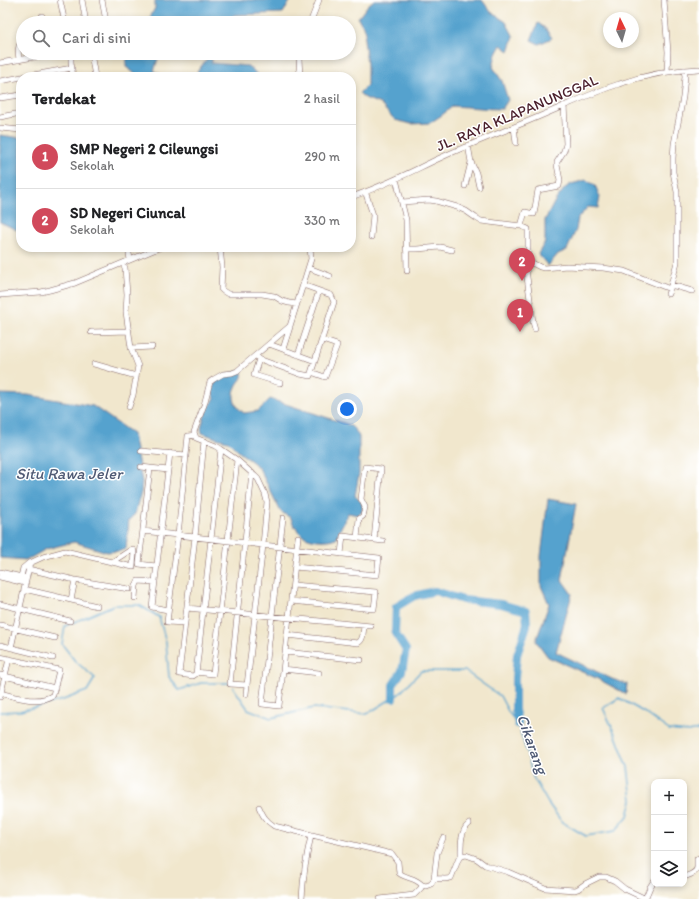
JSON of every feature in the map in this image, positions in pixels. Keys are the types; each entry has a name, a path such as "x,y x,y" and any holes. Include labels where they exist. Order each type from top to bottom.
{"street":[{"path":"60,0 63,16"},
{"path":"82,0 85,16"},
{"path":"102,0 105,16"},
{"path":"313,16 319,0"},
{"path":"664,0 668,52 667,72"},
{"path":"0,63 19,60"},
{"path":"71,60 72,72"},
{"path":"92,60 94,72"},
{"path":"299,60 300,72"},
{"path":"50,72 72,68"},
{"name":"JL. RAYA KLAPANUNGGAL","path":"356,196 468,145 621,83 667,72 699,69"},
{"path":"670,289 677,262 677,192 673,172 673,158 674,144 683,97 685,76 684,70"},
{"path":"0,81 16,78"},
{"path":"0,98 16,96"},
{"path":"520,226 525,212 534,214 538,190 558,186 560,180 557,162 564,151 566,144 564,105"},
{"path":"0,117 16,114"},
{"path":"514,127 516,143"},
{"path":"0,128 16,130"},
{"path":"468,145 471,162 476,173 478,187"},
{"path":"465,186 471,162"},
{"path":"396,179 406,220 407,271"},
{"path":"364,193 366,194 374,215 371,237"},
{"path":"402,202 429,200 436,201 466,210 482,221 527,228 528,261 526,269 535,329"},
{"path":"406,249 440,247 452,250"},
{"path":"129,252 130,260"},
{"path":"0,295 50,290 74,283 149,252"},
{"path":"220,252 222,267 221,289 223,291 228,294 262,294 274,296 282,301 297,304"},
{"path":"283,349 309,268 310,252"},
{"path":"528,261 544,268 574,266 624,271 670,289 692,291"},
{"path":"123,263 125,268 126,312 131,348 138,366 133,395 129,407"},
{"path":"309,268 330,276"},
{"path":"258,357 300,374 310,376 334,302 331,295 303,285"},
{"path":"298,354 319,291"},
{"path":"246,694 263,545 267,502 266,494 258,479 237,460 216,446 196,438 194,432 204,405 210,382 223,374 237,371 258,357 269,344 290,326"},
{"path":"91,332 129,331"},
{"path":"311,372 325,378 337,345 322,340"},
{"path":"269,344 315,361"},
{"path":"131,348 152,348"},
{"path":"258,357 254,375 280,384"},
{"path":"94,364 136,376"},
{"path":"185,623 167,622 188,436 195,435"},
{"path":"204,441 195,537 179,674 193,676 196,674 221,449"},
{"path":"141,451 186,455"},
{"path":"168,610 152,607 170,453"},
{"path":"196,672 213,674 237,460"},
{"path":"357,538 359,519 363,516 364,512 361,499 365,467 381,468 374,540"},
{"path":"141,468 168,470"},
{"path":"150,468 139,564 156,566"},
{"path":"247,685 230,684 252,473"},
{"path":"283,518 262,704 279,706 298,537"},
{"path":"143,531 379,558 377,575 295,567"},
{"path":"341,554 343,536 383,541"},
{"path":"24,582 23,568 43,557 65,551 133,567 134,551 132,549 112,562"},
{"path":"11,648 20,609 24,582 30,563"},
{"path":"28,569 75,580 129,589"},
{"path":"0,572 71,600 97,606"},
{"path":"0,577 11,577"},
{"path":"71,600 75,580"},
{"path":"135,598 138,581 154,582"},
{"path":"291,601 374,609 376,592 293,585"},
{"path":"0,604 70,621"},
{"path":"186,608 371,626"},
{"path":"0,625 55,638"},
{"path":"287,635 358,643 362,639 364,626"},
{"path":"0,645 53,658"},
{"path":"285,652 361,660"},
{"path":"0,657 59,670 54,695 32,700 0,694 2,676 9,659"},
{"path":"283,669 319,673"},
{"path":"2,676 55,688"},
{"path":"259,807 268,823 274,826 392,854 398,862 399,874 412,878 426,886 431,884 434,879 437,853 443,838"},
{"path":"434,879 451,878 461,856 463,832 465,827 469,824"},
{"path":"302,899 306,854 311,836"},
{"path":"461,856 466,855 477,859 485,865 508,872 545,888 575,890 599,877 606,877 645,899 651,886"},
{"path":"687,876 693,874 697,870 698,867 696,861 699,858"},
{"path":"380,899 414,897 422,885"}],"water":[{"path":"155,0 291,0 283,13 233,16 151,16 155,8"},
{"path":"374,0 482,0 491,12 506,22 514,37 509,51 501,45 496,54 493,67 502,81 508,100 502,109 453,106 430,123 411,124 395,120 380,104 365,98 359,93 367,85 367,64 364,39 366,31 358,18"},
{"path":"538,23 545,28 552,38 539,44 531,40"},
{"path":"158,60 154,71 156,72 133,72 126,67 126,61"},
{"path":"206,60 212,60 212,63 248,66 255,72 197,72"},
{"path":"0,135 16,137 16,230 0,222"},
{"path":"586,180 595,185 600,197 598,208 588,207 578,218 576,230 567,250 558,254 548,266 538,254 545,242 545,220 555,201 565,188 571,184"},
{"path":"236,372 242,372 242,378 237,385 234,398 238,408 244,413 258,411 270,399 347,424 357,432 359,437 359,474 355,496 362,502 362,512 358,515 348,513 336,538 317,540 302,535 294,526 291,518 281,512 260,470 254,463 239,452 228,441 202,433 201,428 206,411 215,399 212,393 213,386 217,380 223,376"},
{"name":"Situ Rawa Jeler","path":"0,394 28,395 93,406 133,434 142,482 141,493 135,514 129,520 126,549 107,552 74,542 46,549 27,560 0,558"},
{"path":"548,499 576,504 562,580 572,594 556,652 612,679 627,684 626,694 596,678 548,657 536,641 549,604 541,586 541,556"}],"waterway":[{"path":"393,698 393,685 402,671 406,650 395,633 396,607 414,596 435,591 463,600 501,604 526,611 527,625 517,655 515,678 515,710 518,724"},
{"name":"Cikarang","path":"0,712 20,711 63,700 87,691 95,678 75,661 62,644 65,626 114,605 139,605 159,617 166,642 169,677 179,690 201,683 229,683"},
{"name":"Cikarang","path":"233,687 248,709 271,718 314,708 367,714 399,694 421,671 465,671 500,696 509,713 518,724 533,777 548,803 562,822 586,836 615,831 628,816 632,800 628,767 603,708 619,698 645,713 669,730 688,732 699,730"}],"place":[{"name":"SD Negeri Ciuncal","path":"522,281"},
{"name":"SMP Negeri 2 Cileungsi","path":"520,332"}]}
